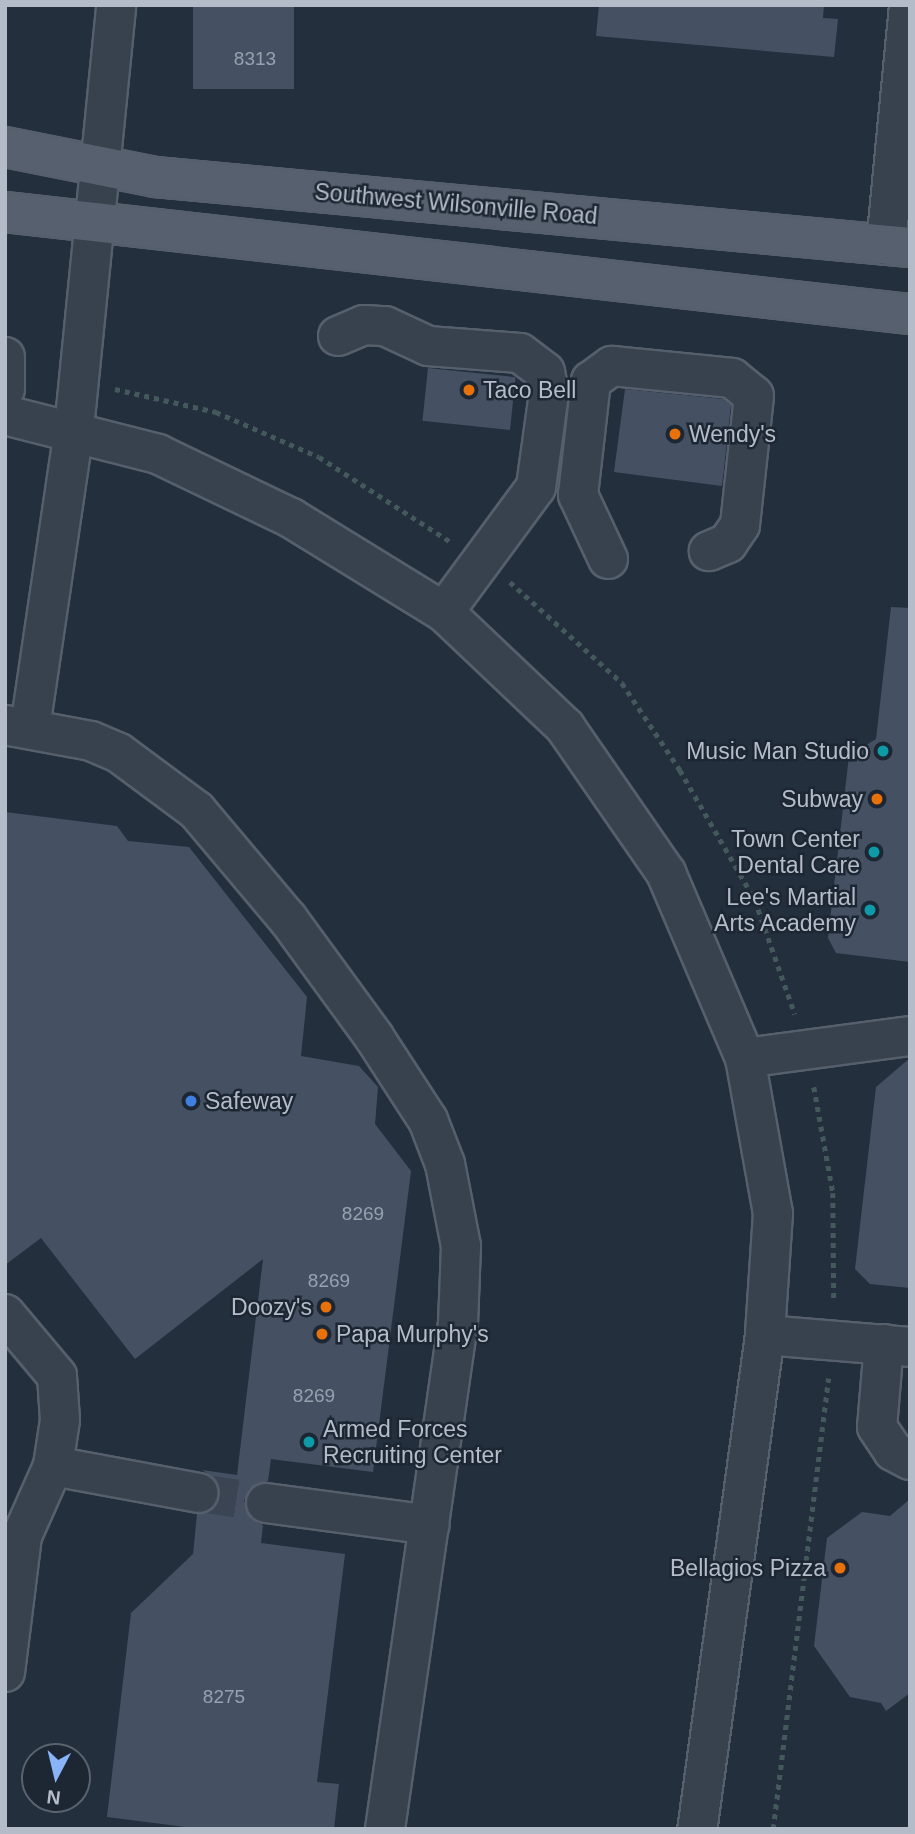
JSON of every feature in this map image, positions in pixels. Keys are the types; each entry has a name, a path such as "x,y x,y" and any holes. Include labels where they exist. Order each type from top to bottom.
{"main road":[{"name":"Southwest Wilsonville Road","path":"5,147 155,177 898,246"},
{"path":"5,212 910,314"}],"street":[{"path":"116,5 74,429 18,726 119,753 197,811 288,919 428,1120 445,1164 460,1246 458,1323 385,1829"},
{"path":"898,246 909,5"},
{"path":"338,337 364,325 385,326 428,346 520,353 545,372 549,393 536,487 444,612"},
{"path":"5,357 5,389"},
{"path":"608,559 578,495 591,381 612,366 732,378 754,396 740,526 728,543 709,551"},
{"path":"5,415 74,429 158,454 291,518 444,612 565,727 666,873 745,1058 773,1213 765,1335 697,1829"},
{"path":"745,1058 910,1036"},
{"path":"5,1314 57,1376 53,1466 22,1536 5,1672"},
{"path":"765,1335 897,1346 877,1427 893,1451 910,1460"},
{"path":"53,1466 199,1493"},
{"path":"266,1503 430,1525"}],"path":[{"path":"773,1829 830,1361"}],"building":[{"path":"193,5 294,5 294,89 193,89"},
{"path":"599,5 824,5 823,18 838,19 834,57 596,36"},
{"name":"Taco Bell","path":"428,368 516,377 510,430 422,421"},
{"name":"Wendy's","path":"625,389 723,399 731,405 722,486 614,472"},
{"path":"891,607 910,608 910,962 836,953 828,938 849,756 876,739"},
{"path":"5,812 117,826 128,841 189,847 307,997 301,1056 359,1066 378,1087 375,1124 411,1171 373,1472 271,1459 268,1481 249,1489 244,1501 252,1520 263,1525 261,1543 345,1554 317,1782 339,1784 334,1829 201,1829 107,1817 131,1613 193,1554 197,1514 215,1508 221,1496 214,1477 202,1470 237,1475 263,1259 135,1359 41,1238 5,1265"},
{"path":"910,1058 910,1288 870,1284 855,1269 876,1087"},
{"path":"910,1499 910,1693 886,1711 881,1703 850,1697 814,1646 827,1538 862,1512 890,1516"}],"tunnel":[{"path":"199,1493 266,1503"}],"place":[{"name":"Taco Bell","path":"469,390"},
{"name":"Wendy's","path":"675,434"},
{"name":"Music Man Studio","path":"883,751"},
{"name":"Subway","path":"877,799"},
{"name":"Town Center Dental Care","path":"874,852"},
{"name":"Lee's Martial Arts Academy","path":"870,910"},
{"name":"Safeway","path":"191,1101"},
{"name":"Doozy's","path":"326,1307"},
{"name":"Papa Murphy's","path":"322,1334"},
{"name":"Armed Forces Recruiting Center","path":"309,1442"},
{"name":"Bellagios Pizza","path":"840,1568"}]}
